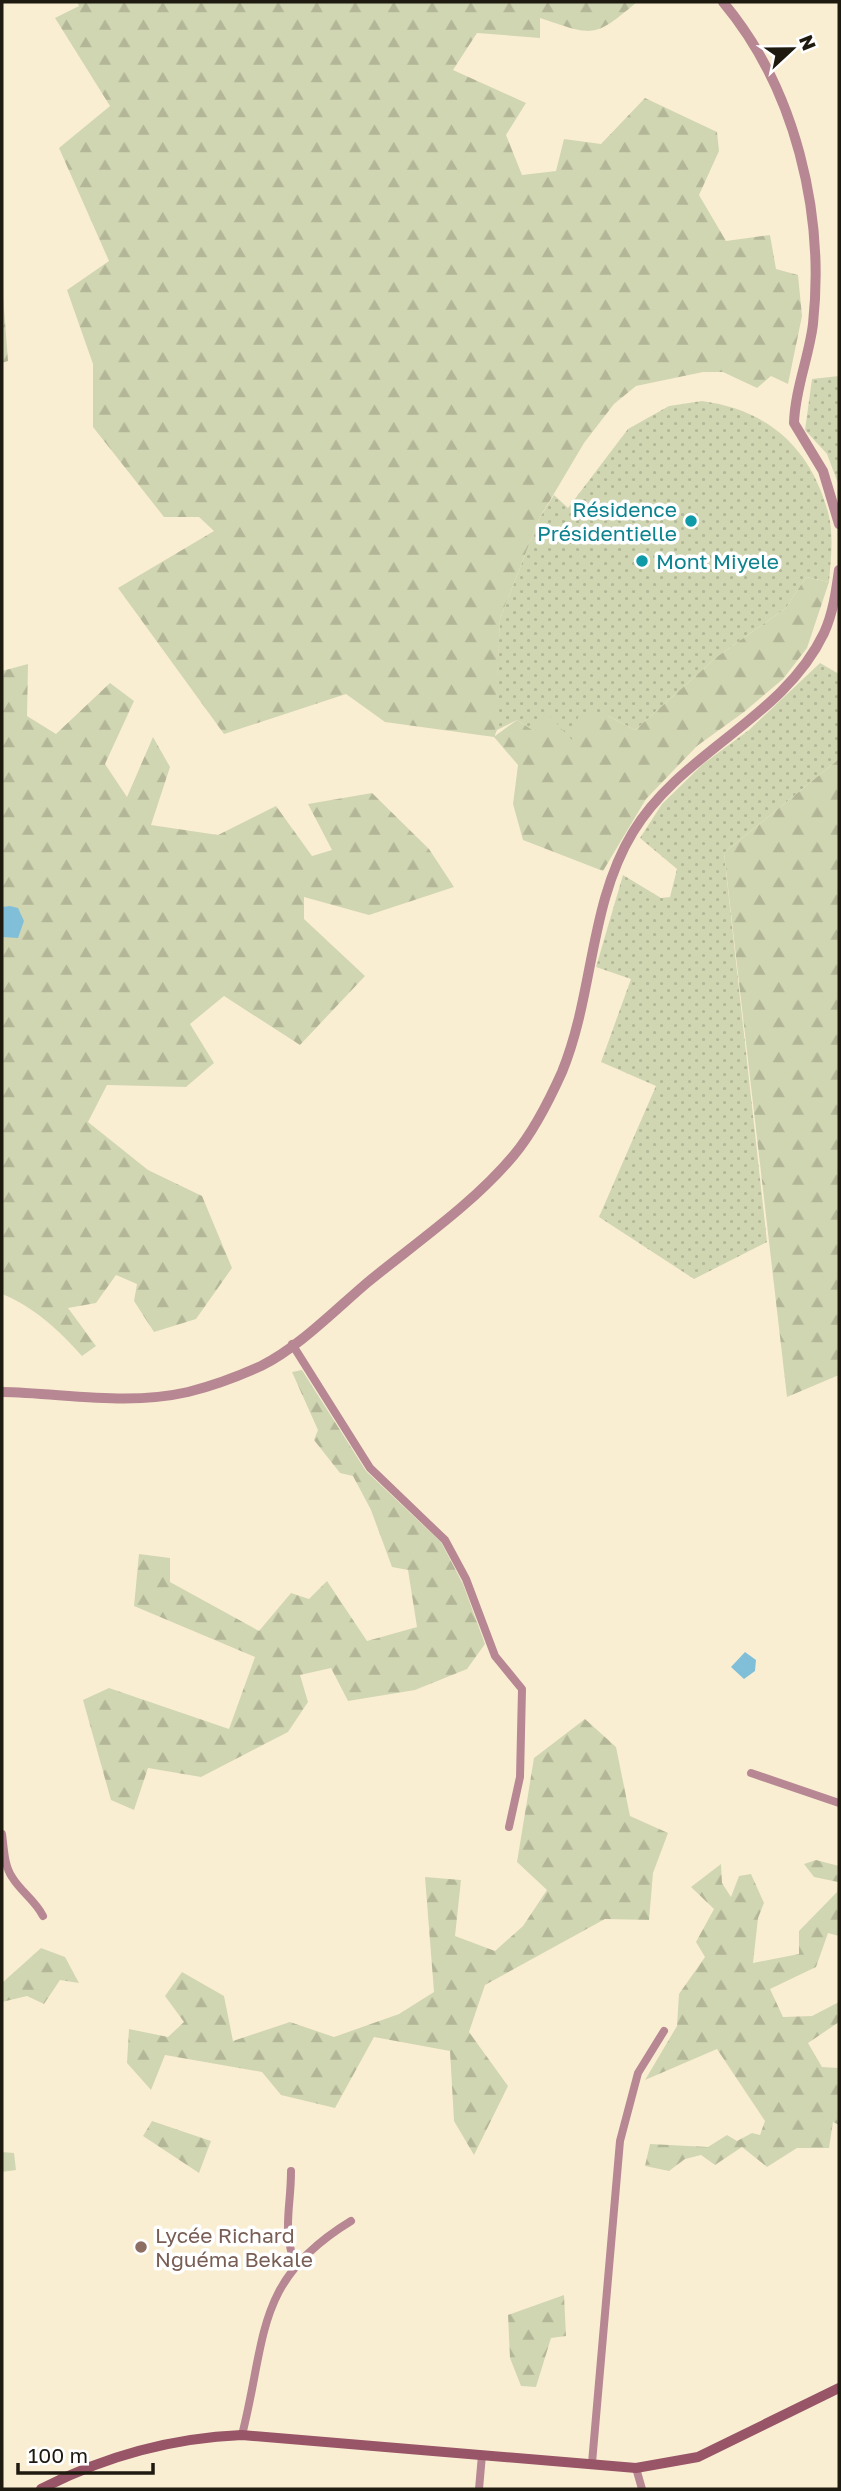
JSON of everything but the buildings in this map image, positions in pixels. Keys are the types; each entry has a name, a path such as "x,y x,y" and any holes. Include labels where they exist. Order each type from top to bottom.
{"main road":[{"path":"41,2489 108,2458 181,2442 242,2435 636,2468 698,2457 839,2388"}],"street":[{"path":"723,2 743,25 766,65 782,97 797,141 810,212 814,266 813,324 793,424 823,471 839,524"},
{"path":"2,1392 114,1398 157,1397 189,1392 261,1366 292,1344 497,1174 532,1131 571,1049 610,882 634,831 668,787 768,706 792,680 823,634 833,607 839,570"},
{"path":"292,1344 370,1468 445,1540 466,1578 495,1656 522,1689 520,1777 509,1827"},
{"path":"751,1773 839,1803"},
{"path":"2,1834 5,1860 13,1880 37,1903 43,1916"},
{"path":"592,2463 620,2141 638,2073 664,2031"},
{"path":"291,2171 291,2203 285,2225 295,2265"},
{"path":"242,2435 254,2390 264,2325 295,2265 326,2236 351,2221"},
{"path":"479,2489 482,2455"},
{"path":"636,2468 642,2489"}],"green space":[{"path":"77,2 637,2 611,23 592,31 583,31 540,18 540,38 477,33 453,70 526,103 506,135 522,175 556,171 564,139 601,144 645,98 717,132 719,151 699,195 726,241 770,235 776,269 798,275 802,316 788,384 771,376 757,388 723,372 703,372 636,386 614,404 584,443 539,519 500,619 495,736 517,720 534,731 548,714 572,740 579,714 608,716 635,730 718,656 786,608 806,577 829,582 807,648 783,679 697,746 646,799 603,871 523,840 513,804 518,765 494,737 385,722 346,694 224,734 118,588 214,531 199,517 164,517 93,427 93,364 67,290 109,261 59,148 110,106 55,18 79,6"},
{"path":"2,282 8,361 2,363"},
{"path":"839,376 839,486 827,454 805,430 812,379"},
{"path":"702,401 747,413 766,423 783,435 810,468 830,520 829,582 806,577 786,608 718,656 635,730 608,716 572,741 534,731 517,720 497,730 494,737 500,619 539,519 554,495 568,508 628,429 669,406"},
{"path":"820,663 839,674 839,759 724,853 767,1242 694,1279 599,1217 656,1086 601,1062 631,979 596,967 623,875 661,898 670,897 677,869 640,838 662,804 703,764 749,730"},
{"path":"28,664 27,716 56,734 110,683 134,701 105,764 127,797 153,737 170,767 151,825 218,835 276,806 312,856 332,850 308,804 372,793 429,849 454,887 369,915 304,897 304,919 365,976 300,1045 224,996 190,1024 214,1063 186,1087 107,1085 88,1122 148,1170 202,1196 232,1268 196,1319 154,1332 134,1301 137,1284 116,1275 96,1303 68,1308 96,1346 82,1356 45,1320 2,1294 2,671"},
{"path":"839,759 839,1375 787,1397 724,853"},
{"path":"302,1370 366,1471 441,1542 463,1584 485,1644 467,1669 415,1690 348,1701 331,1668 300,1675 308,1702 288,1732 201,1777 148,1768 134,1810 111,1800 83,1700 109,1688 229,1729 255,1657 134,1606 139,1554 170,1558 170,1582 259,1631 291,1593 309,1599 327,1581 367,1641 417,1627 408,1570 392,1567 371,1510 353,1476 340,1473 314,1440 318,1430 292,1372"},
{"path":"585,1719 616,1747 630,1816 668,1833 653,1873 649,1920 605,1919 485,1985 469,2032 508,2086 474,2155 454,2121 450,2051 374,2037 335,2108 281,2095 262,2072 165,2055 151,2090 127,2063 129,2029 168,2037 184,2022 165,1996 182,1972 224,1996 233,2041 290,2022 334,2037 399,2014 434,1992 425,1877 461,1880 455,1936 495,1951 523,1926 547,1890 517,1862 534,1758"},
{"path":"816,1860 839,1866 839,1936 828,1933 816,1967 770,1989 783,2017 812,2016 839,2002 839,2022 808,2043 822,2067 839,2068 839,2125 833,2122 829,2148 797,2148 767,2167 742,2147 715,2165 701,2155 685,2159 669,2171 645,2166 650,2144 708,2147 727,2135 737,2141 752,2133 760,2135 765,2121 717,2049 645,2080 677,2026 679,1994 705,1957 696,1942 714,1909 691,1887 721,1864 722,1883 731,1897 739,1876 751,1874 764,1903 758,1918 753,1963 799,1954 799,1931 837,1892 838,1882 814,1877 804,1864"},
{"path":"41,1948 65,1957 79,1983 60,1980 44,2004 27,1996 2,2002 2,1983"},
{"path":"152,2121 211,2141 199,2173 143,2136"},
{"path":"2,2152 14,2153 16,2170 2,2172"},
{"path":"564,2295 566,2336 551,2338 536,2387 521,2386 510,2358 508,2315"}],"water":[{"path":"2,907 18,908 24,921 18,938 2,937"},
{"path":"745,1652 756,1660 755,1671 744,1679 731,1667"}],"place":[{"name":"Résidence Présidentielle","path":"691,521"},
{"name":"Mont Miyele","path":"642,561"},
{"name":"Lycée Richard Nguéma Bekale","path":"141,2247"}]}
